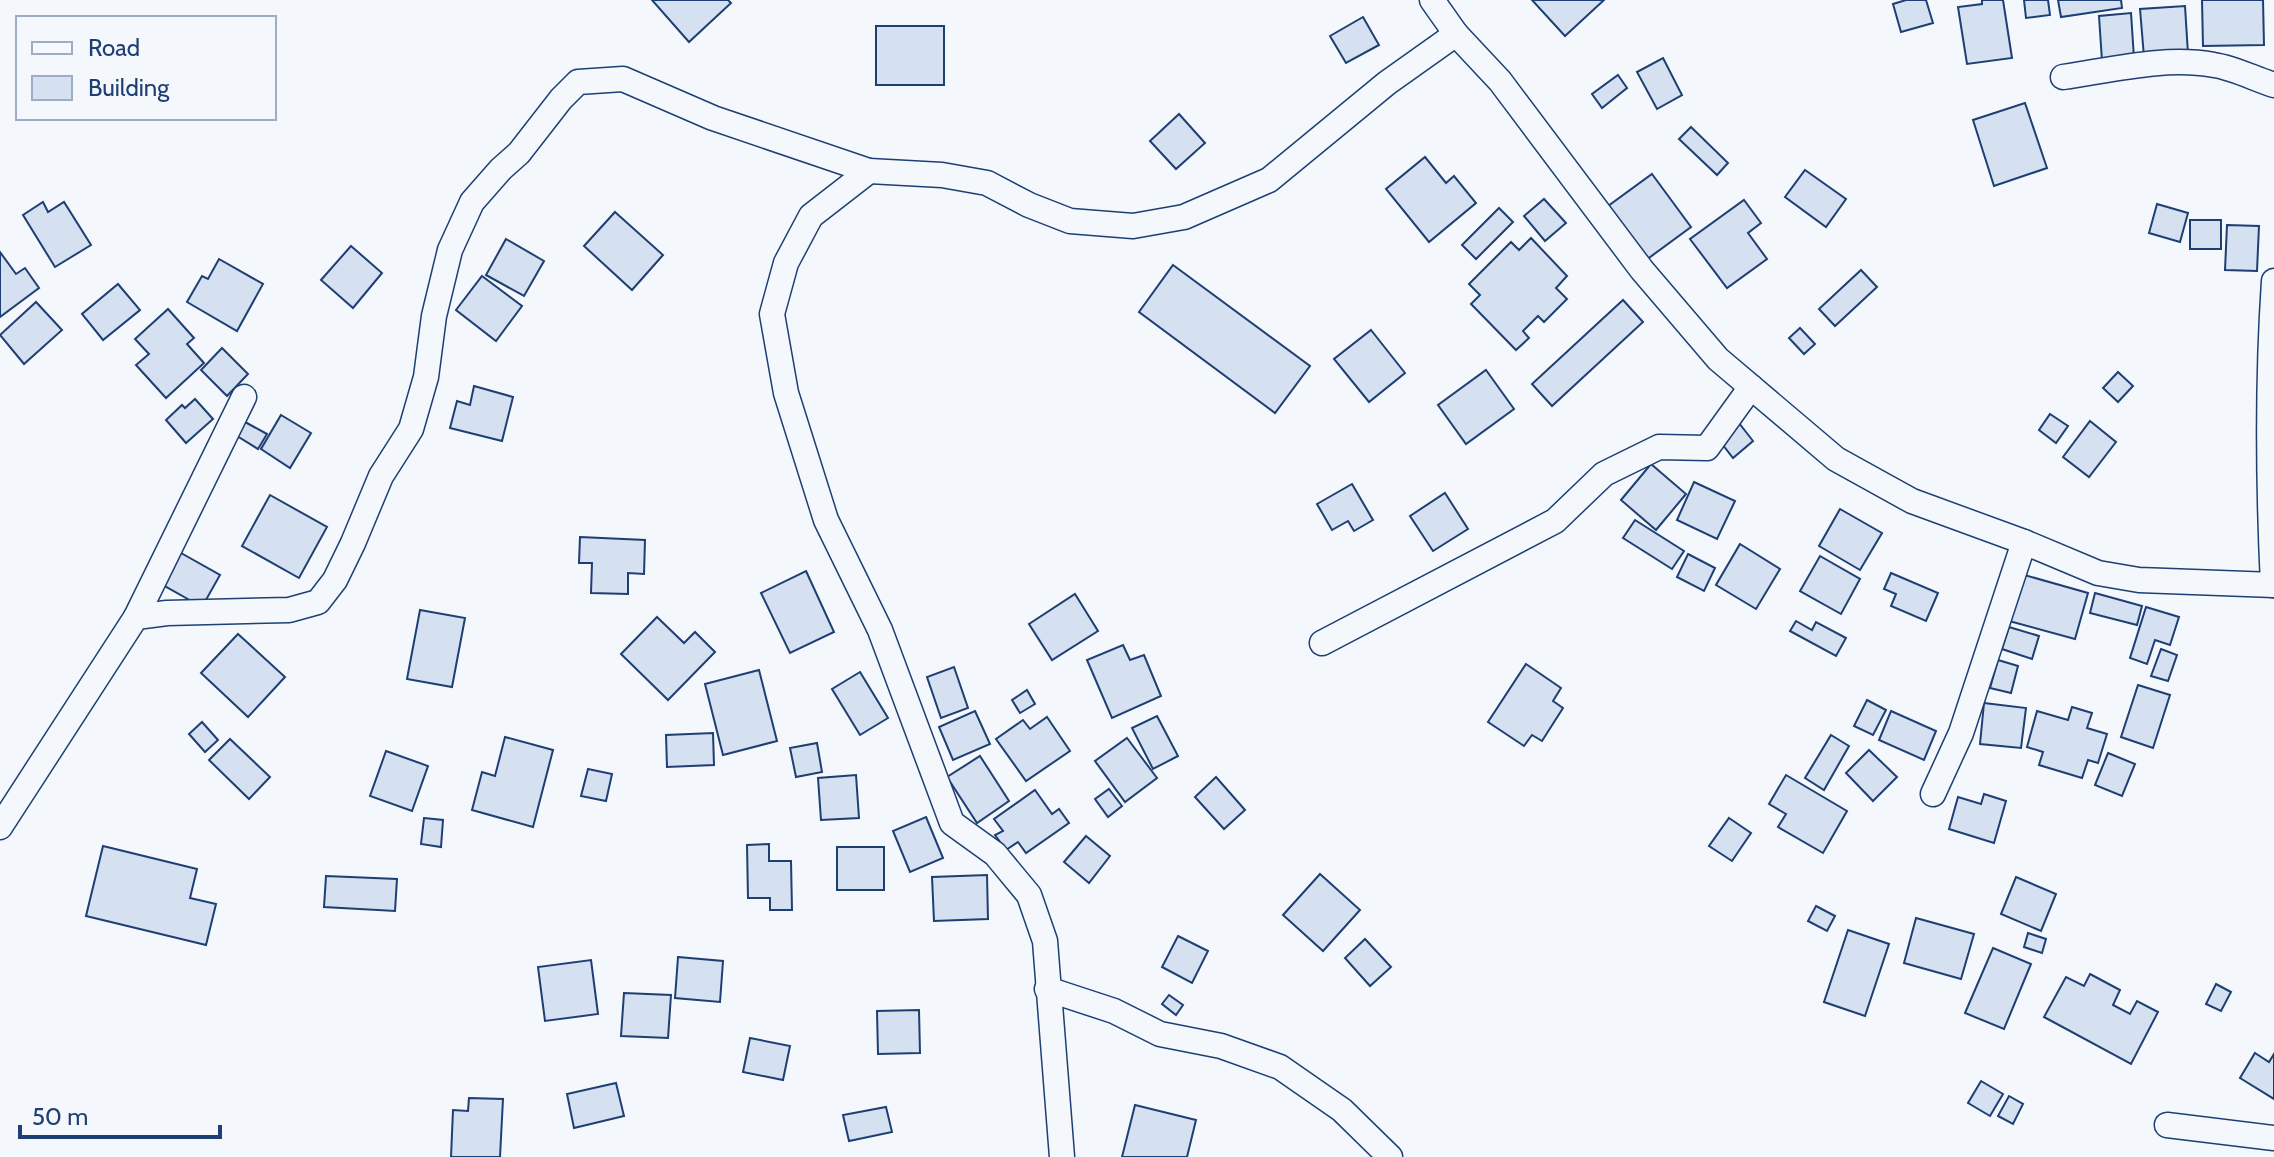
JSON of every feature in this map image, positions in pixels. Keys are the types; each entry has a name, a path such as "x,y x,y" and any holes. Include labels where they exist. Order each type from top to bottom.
{"street":[{"path":"1432,0 1456,34 1500,81 1642,270 1718,359 1836,459 1912,501 2098,573 2116,577 2273,585 2267,474 2268,363 2274,281"},
{"path":"136,617 167,613 289,610 318,602 335,580 381,476 411,429 426,377 434,316 450,250 472,202 519,153 578,82 623,79 713,118 869,171 942,175 987,183 1029,205 1070,221 1133,226 1184,217 1269,180 1387,83 1456,34"},
{"path":"2063,77 2146,64 2178,63 2215,65 2274,85"},
{"path":"869,171 811,216 786,263 772,314 786,393 826,520 880,630 952,823 995,854 1029,895 1045,941 1062,1157"},
{"path":"1322,643 1555,521 1604,474 1659,447 1707,448 1751,387"},
{"path":"0,827 136,617 244,397"},
{"path":"1933,794 1961,733 2024,542"},
{"path":"1047,989 1114,1011 1160,1034 1221,1046 1280,1067 1342,1110 1390,1157"},
{"path":"2167,1125 2274,1138"}],"building":[{"path":"652,0 728,0 731,3 689,42"},
{"path":"1532,0 1604,0 1565,36"},
{"path":"1906,0 1926,0 1933,23 1901,32 1893,4"},
{"path":"1982,0 2003,0 2012,58 1967,64 1958,7 1982,4"},
{"path":"2024,0 2048,0 2050,15 2026,18"},
{"path":"2058,0 2121,0 2122,8 2061,17"},
{"path":"2202,0 2263,0 2264,45 2203,46"},
{"path":"2185,6 2188,54 2144,57 2140,9"},
{"path":"2131,13 2134,58 2102,61 2099,16"},
{"path":"1363,17 1379,45 1346,63 1330,36"},
{"path":"876,26 944,26 944,85 876,85"},
{"path":"1663,58 1682,95 1657,109 1637,72"},
{"path":"1618,75 1627,88 1602,108 1592,94"},
{"path":"2025,103 2047,168 1994,186 1973,120"},
{"path":"1179,114 1205,143 1176,169 1150,141"},
{"path":"1691,127 1728,163 1717,175 1679,139"},
{"path":"1425,157 1446,183 1454,176 1476,203 1429,242 1386,189"},
{"path":"1805,170 1846,199 1826,227 1785,197"},
{"path":"1652,174 1691,227 1642,263 1604,209"},
{"path":"1544,199 1566,223 1545,241 1524,216"},
{"path":"1744,200 1761,223 1748,233 1767,259 1727,288 1690,239"},
{"path":"43,202 48,212 64,202 91,245 55,267 23,215"},
{"path":"2157,204 2188,213 2180,242 2149,233"},
{"path":"1499,208 1513,222 1476,259 1462,245"},
{"path":"615,212 663,255 632,290 584,246"},
{"path":"2190,220 2221,220 2221,249 2190,249"},
{"path":"2227,225 2259,226 2257,271 2225,270"},
{"path":"1531,238 1567,276 1556,288 1567,299 1544,322 1538,316 1523,331 1529,338 1516,350 1471,304 1480,295 1469,284 1511,242 1519,250"},
{"path":"506,239 544,261 524,296 486,275"},
{"path":"351,246 382,273 353,308 321,280"},
{"path":"0,252 16,274 25,268 39,288 0,317"},
{"path":"219,259 263,284 237,331 187,302 202,276 208,279"},
{"path":"1173,265 1310,366 1275,413 1139,312"},
{"path":"1861,270 1877,287 1835,326 1819,309"},
{"path":"482,276 522,306 496,341 456,310"},
{"path":"118,284 140,310 103,340 82,314"},
{"path":"1623,300 1643,322 1552,406 1532,384"},
{"path":"36,302 62,330 24,364 0,335"},
{"path":"168,309 194,338 187,344 204,363 166,398 136,365 149,354 135,339"},
{"path":"1800,328 1815,344 1804,354 1789,338"},
{"path":"1371,330 1405,373 1369,402 1334,359"},
{"path":"222,348 248,374 227,396 201,370"},
{"path":"1486,370 1514,409 1466,444 1438,405"},
{"path":"2118,372 2133,386 2118,402 2103,388"},
{"path":"474,386 513,397 502,441 450,428 457,401 470,405"},
{"path":"195,399 213,419 186,443 166,420 182,405 185,408"},
{"path":"2050,414 2068,426 2056,443 2039,430"},
{"path":"281,415 311,433 290,468 261,449"},
{"path":"2090,421 2116,442 2089,477 2063,457"},
{"path":"245,422 267,434 258,449 237,436"},
{"path":"1739,423 1753,441 1733,458 1719,440"},
{"path":"1651,464 1686,494 1656,530 1621,500"},
{"path":"1694,482 1735,501 1717,539 1677,520"},
{"path":"1352,484 1373,520 1354,531 1348,521 1332,530 1317,504"},
{"path":"1445,493 1468,529 1433,551 1410,516"},
{"path":"270,495 327,527 299,578 242,546"},
{"path":"1840,509 1882,533 1860,570 1819,546"},
{"path":"1635,520 1684,551 1672,569 1623,538"},
{"path":"580,537 645,540 644,574 628,573 628,594 591,593 592,563 579,563"},
{"path":"1740,544 1780,569 1756,609 1716,585"},
{"path":"181,553 220,575 202,607 163,585"},
{"path":"1688,554 1715,568 1704,591 1677,577"},
{"path":"1820,556 1860,579 1841,614 1800,591"},
{"path":"806,571 834,632 790,653 761,593"},
{"path":"1891,573 1938,593 1926,621 1891,606 1896,594 1884,589"},
{"path":"2021,574 2088,593 2075,639 2009,621"},
{"path":"2095,593 2142,606 2137,625 2090,613"},
{"path":"1075,594 1098,631 1052,660 1029,624"},
{"path":"2146,607 2179,617 2170,645 2155,640 2147,664 2130,658"},
{"path":"420,610 465,618 452,687 407,679"},
{"path":"657,617 684,643 695,632 715,652 668,700 621,654"},
{"path":"1796,621 1812,630 1816,622 1846,638 1836,656 1790,631"},
{"path":"2009,627 2039,636 2032,659 2002,649"},
{"path":"238,634 285,677 248,717 201,673"},
{"path":"1123,645 1130,660 1144,655 1161,696 1112,718 1087,660"},
{"path":"2161,649 2177,655 2168,681 2151,676"},
{"path":"1998,660 2018,666 2011,693 1990,688"},
{"path":"1526,664 1561,688 1553,701 1563,708 1542,741 1532,735 1524,746 1488,722"},
{"path":"954,667 968,708 941,718 927,677"},
{"path":"759,670 777,741 723,755 705,684"},
{"path":"860,672 888,718 860,735 832,689"},
{"path":"2138,685 2170,695 2153,748 2121,737"},
{"path":"1027,690 1035,704 1020,713 1012,700"},
{"path":"1867,700 1886,710 1873,735 1854,726"},
{"path":"1984,703 2026,708 2021,748 1980,744"},
{"path":"2072,707 2092,713 2087,728 2107,734 2098,763 2088,760 2082,778 2039,765 2043,752 2027,747 2037,711 2068,720"},
{"path":"975,711 990,744 953,760 939,727"},
{"path":"1891,711 1936,731 1924,760 1879,740"},
{"path":"1157,716 1178,756 1153,769 1132,728"},
{"path":"1047,717 1070,751 1026,781 996,739 1023,720 1030,729"},
{"path":"202,722 218,740 205,752 189,734"},
{"path":"713,733 714,765 667,767 666,735"},
{"path":"1831,735 1849,746 1824,790 1805,778"},
{"path":"505,737 553,750 533,827 472,810 482,772 495,776"},
{"path":"1127,738 1157,778 1125,802 1095,761"},
{"path":"230,739 270,777 249,799 209,760"},
{"path":"817,743 822,772 796,777 790,748"},
{"path":"1869,750 1897,777 1873,801 1846,773"},
{"path":"386,751 428,766 412,811 370,796"},
{"path":"2108,753 2135,764 2122,796 2095,785"},
{"path":"980,756 1009,801 977,823 947,777"},
{"path":"588,769 612,774 606,801 581,796"},
{"path":"856,775 859,818 821,820 818,778"},
{"path":"1786,775 1847,811 1823,853 1778,827 1786,814 1769,804"},
{"path":"1216,777 1245,810 1224,829 1195,797"},
{"path":"1109,789 1122,806 1108,817 1095,799"},
{"path":"1035,790 1052,814 1059,809 1069,823 1026,853 1018,842 1006,850 995,835 1003,831 994,819"},
{"path":"1984,794 2006,801 1994,843 1949,829 1958,797 1981,804"},
{"path":"926,817 943,858 910,872 893,831"},
{"path":"424,818 443,820 441,847 421,844"},
{"path":"1729,818 1751,833 1732,861 1709,846"},
{"path":"1086,836 1110,856 1089,883 1064,862"},
{"path":"769,844 769,861 791,861 792,910 770,910 770,898 748,898 747,845"},
{"path":"103,846 197,869 190,898 216,904 206,945 86,916"},
{"path":"837,847 884,847 884,890 837,890"},
{"path":"1320,874 1360,910 1323,951 1283,915"},
{"path":"987,875 988,919 934,921 932,877"},
{"path":"326,876 397,879 395,911 324,907"},
{"path":"2016,877 2056,894 2041,931 2001,914"},
{"path":"1816,906 1835,916 1827,931 1808,921"},
{"path":"1916,918 1974,934 1961,979 1904,963"},
{"path":"1848,930 1889,944 1865,1016 1824,1002"},
{"path":"2028,933 2046,939 2042,953 2024,947"},
{"path":"1178,936 1208,951 1192,983 1162,967"},
{"path":"1365,939 1391,967 1370,986 1345,958"},
{"path":"1993,948 2031,964 2004,1029 1965,1013"},
{"path":"678,957 723,961 720,1002 675,998"},
{"path":"591,960 598,1014 545,1021 538,967"},
{"path":"2090,974 2120,990 2113,1005 2130,1014 2137,1001 2158,1012 2131,1064 2044,1017 2066,977 2084,986"},
{"path":"2216,984 2231,992 2221,1011 2206,1004"},
{"path":"624,993 671,995 668,1038 621,1036"},
{"path":"1169,995 1183,1005 1176,1015 1162,1004"},
{"path":"919,1010 920,1053 878,1054 877,1011"},
{"path":"750,1038 790,1046 783,1080 743,1072"},
{"path":"2255,1053 2269,1062 2274,1054 2274,1099 2240,1078"},
{"path":"1981,1081 2003,1094 1990,1116 1968,1103"},
{"path":"616,1083 624,1116 574,1128 567,1094"},
{"path":"2009,1096 2023,1104 2013,1124 1998,1116"},
{"path":"469,1098 503,1099 500,1157 451,1157 453,1110 468,1111"},
{"path":"1135,1105 1196,1120 1187,1157 1122,1157"},
{"path":"886,1107 892,1132 849,1141 843,1115"}]}
